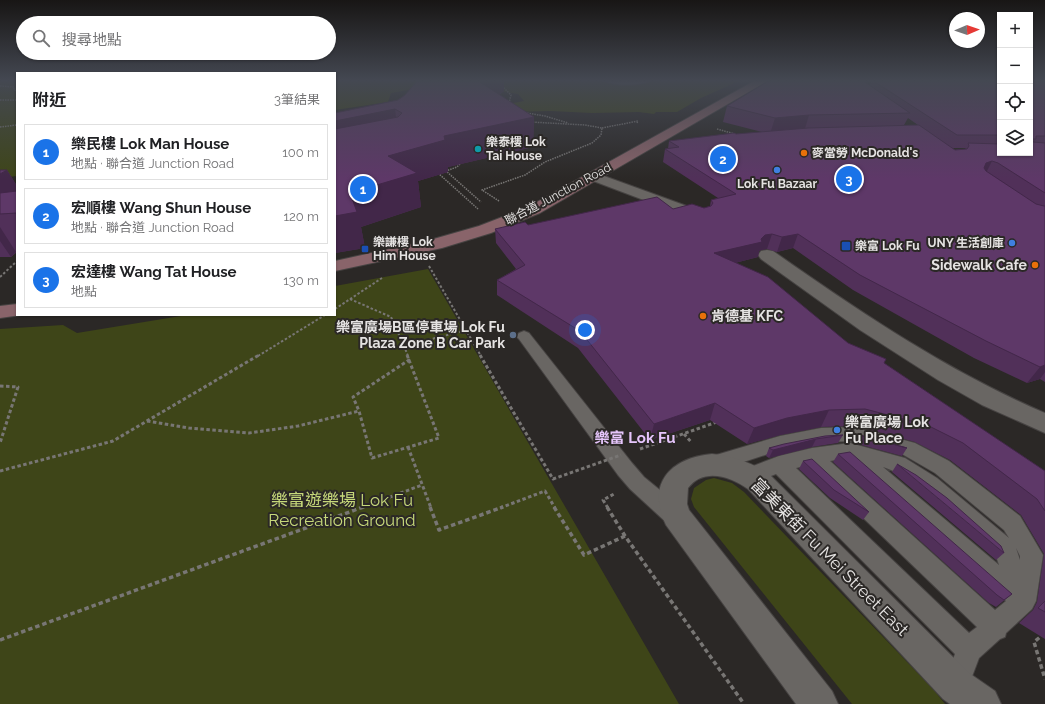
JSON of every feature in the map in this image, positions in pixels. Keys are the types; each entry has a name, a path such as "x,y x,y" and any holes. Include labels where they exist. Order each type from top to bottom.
{"main road":[{"name":"聯合道 Junction Road","path":"336,266 402,253 471,235 503,224 534,210 705,113"},
{"path":"0,312 16,310"}],"street":[{"path":"593,176 700,216"},
{"path":"767,255 826,298 916,356 974,391 1045,424"},
{"name":"富美東街 Fu Mei Street East","path":"819,704 676,516 672,506 671,496 676,482 684,472 697,466 712,465 724,466 750,476 765,488 968,698"}],"lane":[{"path":"524,336 629,474 637,483 676,516"},
{"path":"712,465 780,443 821,435 856,434 908,448 942,467 1012,523 1032,555 1024,601 996,628 969,650"},
{"path":"750,476 779,464 812,456 850,450 1024,601"},
{"path":"812,456 996,628"},
{"path":"779,464 969,650 968,698"}],"path":[{"path":"522,113 545,116 573,124"},
{"path":"531,122 573,124 602,128 638,121 637,123"},
{"path":"0,127 16,125"},
{"path":"492,198 482,190 525,175 545,162 592,143 601,135 602,128"},
{"path":"726,132 731,132 736,135 730,135"},
{"path":"460,164 457,167 446,171 481,202"},
{"path":"435,171 478,209"},
{"path":"457,189 464,187"},
{"path":"0,277 16,262"},
{"path":"429,266 554,479 628,453"},
{"path":"336,308 383,278"},
{"path":"350,299 391,317 404,346 439,438 372,458 359,411 353,397 409,360"},
{"path":"0,472 114,441 147,420 207,387 323,316"},
{"path":"404,346 466,330"},
{"path":"0,386 18,387 0,443"},
{"path":"147,420 189,428 249,433 298,426 359,411"},
{"path":"635,450 720,421"},
{"path":"408,448 439,530 545,491 584,554 625,536 744,704"},
{"path":"0,640 422,484"},
{"path":"1045,633 1034,642 1045,679"}],"green space":[{"path":"0,113 16,113 16,176 0,178"},
{"name":"樂富遊樂場 Lok Fu Recreation Ground","path":"428,269 679,704 0,704 0,329 63,325 77,333 181,316 336,316 336,286"},
{"path":"714,478 732,483 744,492 934,690 945,704 852,704 694,507 691,499 694,488 706,480"}],"building":[{"path":"336,113 376,113 336,121"},
{"path":"402,113 528,113 534,117 444,136 445,140 388,156 417,173 350,193 357,212 336,216 336,129 398,117"},
{"path":"754,113 910,113 809,115 775,118"},
{"path":"923,113 997,113 997,135 957,135"},
{"path":"1033,113 1045,113 1045,136 1036,136 1036,139 1033,139"},
{"path":"919,125 955,150 967,149 969,146 968,143 997,144 997,156 1033,156 1033,142 1045,143 1045,193 998,163 992,161 986,163 984,168 986,171 1036,204 1045,206 1045,365 1040,367 986,341 860,275 798,234 782,237 772,234 765,235 761,239 762,242 714,253 768,277 848,343 886,359 884,363 1045,471 1045,511 1037,499 963,443 927,425 865,409 829,410 787,418 754,428 715,403 654,424 580,331 497,280 525,265 495,229 525,222 528,225 657,197 673,209 692,204 704,208 711,206 713,203 711,200 736,194 665,149 679,147 669,141 734,133 808,128"},
{"path":"0,170 7,170 0,174"},
{"path":"16,191 16,213 0,214 0,193"},
{"path":"843,435 816,439 773,450 769,448 825,436"},
{"path":"850,452 1012,594 1004,600 997,595 838,454"},
{"path":"812,459 869,512 834,490 803,461"},
{"path":"897,464 916,475 947,498 1001,546 1004,553"},
{"path":"1045,601 1045,612 1038,608"}],"place":[{"name":"樂泰樓 Lok Tai House","path":"478,149"},
{"name":"麥當勞 McDonald's","path":"804,153"},
{"name":"宏順樓 Wang Shun House","path":"723,159"},
{"name":"Lok Fu Bazaar","path":"777,170"},
{"name":"宏達樓 Wang Tat House","path":"849,179"},
{"name":"樂民樓 Lok Man House","path":"363,189"},
{"name":"UNY 生活創庫","path":"1012,243"},
{"name":"樂富 Lok Fu","path":"846,246"},
{"name":"樂謙樓 Lok Him House","path":"365,249"},
{"name":"Sidewalk Cafe","path":"1035,265"},
{"name":"肯德基 KFC","path":"703,316"},
{"name":"樂富廣場B區停車場 Lok Fu Plaza Zone B Car Park","path":"513,335"},
{"name":"樂富廣場 Lok Fu Place","path":"837,430"}],"district":[{"name":"樂富 Lok Fu","path":"635,438"}]}
